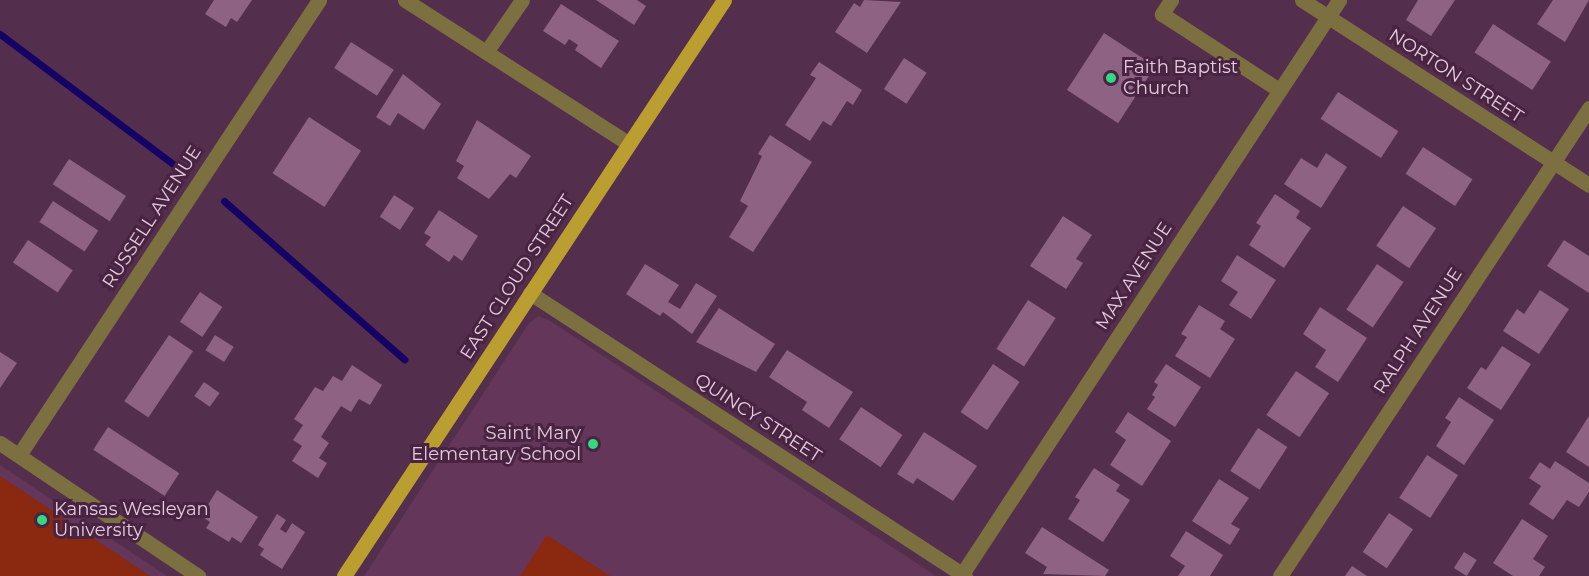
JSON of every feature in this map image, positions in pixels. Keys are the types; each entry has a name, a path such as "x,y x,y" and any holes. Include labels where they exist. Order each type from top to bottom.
{"main road":[{"name":"EAST CLOUD STREET","path":"344,576 724,0"}],"street":[{"name":"RUSSELL AVENUE","path":"19,455 319,0"},
{"path":"405,0 628,143"},
{"path":"486,52 522,0"},
{"path":"1171,0 1162,14 1279,90"},
{"name":"NORTON STREET","path":"1302,0 1589,185"},
{"name":"MAX AVENUE","path":"963,575 1339,0"},
{"name":"RALPH AVENUE","path":"1280,576 1589,108"},
{"name":"QUINCY STREET","path":"530,293 963,575"},
{"path":"0,443 198,576"}],"shaded area":[{"name":"Saint Mary Elementary School","path":"539,316 552,322 936,576 364,576 529,323"},
{"name":"Kansas Wesleyan University","path":"0,465 167,576 0,576"},
{"name":"Kansas Wesleyan University","path":"0,476 150,576 0,576"},
{"path":"547,535 610,576 520,576"}],"building":[{"path":"214,0 252,0 237,22 231,18 226,27 205,14"},
{"path":"596,0 637,0 646,6 634,25"},
{"path":"864,0 901,2 867,53 835,32 854,3 860,7"},
{"path":"1418,0 1455,0 1431,36 1406,20"},
{"path":"1553,0 1589,0 1565,42 1537,24"},
{"path":"561,4 619,41 601,68 575,50 578,45 569,39 565,45 543,31"},
{"path":"1493,24 1551,62 1532,90 1474,53"},
{"name":"Faith Baptist Church","path":"1104,33 1155,66 1118,123 1067,90"},
{"path":"351,42 394,70 377,96 334,68"},
{"path":"904,58 927,73 906,104 884,89"},
{"path":"819,62 862,90 853,105 847,101 831,126 823,121 810,141 785,125 816,78 810,75"},
{"path":"403,74 441,104 424,130 398,113 390,126 376,117"},
{"path":"1338,92 1398,131 1381,158 1321,119"},
{"path":"309,117 361,151 325,207 273,173"},
{"path":"477,120 531,156 516,178 510,174 489,199 457,178 464,166 456,161"},
{"path":"770,135 812,162 753,252 729,237 748,206 740,201 762,156 758,154"},
{"path":"1423,147 1472,179 1455,206 1406,174"},
{"path":"1326,153 1347,167 1321,208 1284,184 1301,158 1317,168"},
{"path":"69,159 126,196 110,221 53,184"},
{"path":"1275,194 1300,211 1296,218 1311,228 1284,268 1249,245 1261,226 1256,223"},
{"path":"394,195 414,208 400,230 380,217"},
{"path":"53,201 98,230 85,251 39,222"},
{"path":"1403,206 1436,228 1409,268 1376,246"},
{"path":"439,210 478,236 462,261 454,255 449,262 425,245 431,237 424,233"},
{"path":"1063,216 1092,235 1076,259 1083,263 1066,289 1030,266"},
{"path":"28,240 73,270 58,293 13,262"},
{"path":"1564,240 1589,256 1589,293 1547,266"},
{"path":"1237,255 1276,280 1251,319 1229,305 1238,292 1221,281"},
{"path":"645,264 679,285 668,302 680,309 696,283 717,296 692,334 663,312 660,316 626,294"},
{"path":"1377,264 1404,282 1373,327 1346,310"},
{"path":"1540,290 1569,309 1539,354 1503,331 1517,309 1524,314"},
{"path":"200,292 222,307 202,337 180,322"},
{"path":"1028,300 1056,318 1024,367 996,349"},
{"path":"1199,305 1225,321 1220,329 1235,339 1210,378 1175,356 1187,337 1181,334"},
{"path":"1320,307 1367,338 1338,382 1315,367 1326,350 1303,334"},
{"path":"719,308 775,344 756,372 696,342"},
{"path":"169,335 193,351 148,418 124,401"},
{"path":"215,335 234,347 224,362 205,350"},
{"path":"1502,346 1531,364 1501,410 1467,388 1481,367 1486,370"},
{"path":"787,350 853,392 829,428 802,410 807,402 769,377"},
{"path":"0,352 17,363 0,388"},
{"path":"993,364 1020,382 987,430 961,412"},
{"path":"1166,364 1201,387 1175,427 1147,409 1155,397 1152,395 1158,385 1154,382"},
{"path":"352,365 382,385 370,405 359,399 351,412 341,406 321,437 329,443 319,458 327,463 318,478 292,461 302,446 293,440 303,425 294,419 315,387 323,391 333,376 342,381"},
{"path":"1296,371 1329,393 1300,437 1266,415"},
{"path":"204,382 220,393 210,407 194,396"},
{"path":"1459,397 1494,420 1464,465 1436,446 1451,422 1445,418"},
{"path":"861,407 902,435 881,467 839,439"},
{"path":"1128,412 1171,441 1142,486 1110,465 1126,440 1115,432"},
{"path":"1589,416 1589,467 1566,452"},
{"path":"108,427 179,473 165,496 93,450"},
{"path":"1258,428 1287,447 1260,490 1230,471"},
{"path":"924,432 977,466 953,501 917,478 913,484 897,474"},
{"path":"1427,455 1458,475 1430,518 1399,498"},
{"path":"1555,461 1589,483 1589,492 1579,507 1567,500 1553,520 1529,504 1541,486 1529,478 1540,462 1550,469"},
{"path":"1094,468 1120,485 1116,491 1130,500 1103,542 1068,519 1080,500 1075,497"},
{"path":"1219,479 1249,498 1231,524 1240,529 1230,545 1192,521"},
{"path":"217,490 258,517 241,543 232,537 229,542 206,528 210,522 201,516"},
{"path":"1389,513 1413,529 1387,568 1363,552"},
{"path":"277,514 286,520 280,529 286,533 292,523 305,532 282,569 260,555 264,549 258,545"},
{"path":"1522,519 1548,536 1533,559 1545,567 1539,576 1513,576 1493,563"},
{"path":"1042,527 1109,570 1105,576 1043,574 1047,567 1025,553"},
{"path":"1186,531 1223,555 1210,576 1178,576 1185,566 1170,556"},
{"path":"1464,552 1477,560 1467,576 1454,568"},
{"path":"1352,566 1367,576 1345,576"}],"waterway":[{"path":"0,34 173,164"},
{"path":"224,201 404,359"}],"place":[{"name":"Faith Baptist Church","path":"1111,78"},
{"name":"Saint Mary Elementary School","path":"593,444"},
{"name":"Kansas Wesleyan University","path":"42,520"}]}
